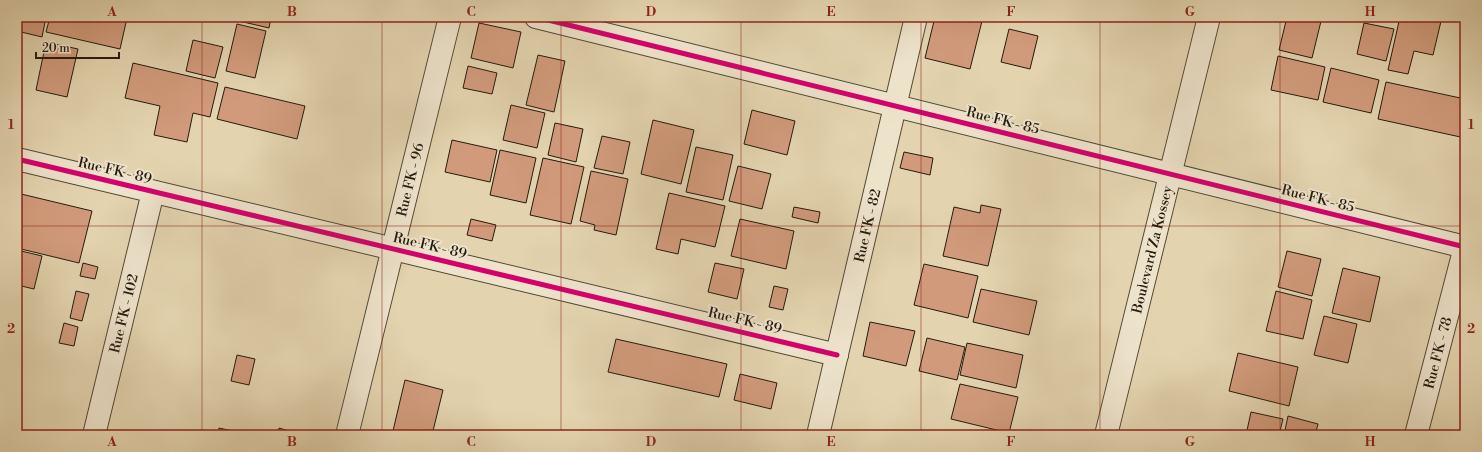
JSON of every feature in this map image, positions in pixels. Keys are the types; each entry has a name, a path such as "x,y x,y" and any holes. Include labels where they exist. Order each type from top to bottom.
{"street":[{"name":"Rue FK - 96","path":"347,435 450,17"},
{"name":"Rue FK - 85","path":"536,17 1465,247"},
{"name":"Rue FK - 82","path":"818,435 916,17"},
{"name":"Boulevard Za Kossey","path":"1106,435 1171,174 1208,17"},
{"name":"Rue FK - 89","path":"17,159 837,355"},
{"name":"Rue FK - 102","path":"94,435 153,192"},
{"name":"Rue FK - 78","path":"1416,435 1465,247"}],"building":[{"path":"17,17 46,17 42,37 17,31"},
{"path":"50,17 127,18 120,49 46,32"},
{"path":"240,17 271,17 269,28 239,21"},
{"path":"935,17 983,17 970,69 925,58"},
{"path":"1287,17 1322,17 1312,58 1279,50"},
{"path":"1400,17 1442,17 1433,55 1414,51 1408,74 1388,70"},
{"path":"479,23 521,32 513,68 471,58"},
{"path":"1364,23 1394,29 1386,61 1357,54"},
{"path":"237,24 266,31 255,78 226,71"},
{"path":"1009,29 1038,36 1030,69 1001,62"},
{"path":"193,40 223,47 215,78 186,71"},
{"path":"46,42 78,49 67,97 36,90"},
{"path":"538,55 565,61 554,112 526,105"},
{"path":"1278,56 1325,67 1318,100 1271,90"},
{"path":"133,63 218,83 210,117 193,113 187,142 154,135 160,106 125,98"},
{"path":"468,66 497,73 492,94 463,88"},
{"path":"1331,68 1379,80 1371,113 1323,102"},
{"path":"1386,82 1465,99 1465,138 1378,119"},
{"path":"225,87 305,106 297,139 217,119"},
{"path":"511,105 545,113 537,148 503,140"},
{"path":"752,110 795,121 787,155 744,144"},
{"path":"653,120 694,130 681,184 641,174"},
{"path":"555,123 583,129 576,162 548,155"},
{"path":"602,136 630,142 623,174 594,168"},
{"path":"452,140 497,150 490,182 445,172"},
{"path":"696,147 733,155 723,200 686,192"},
{"path":"500,150 536,158 526,203 490,195"},
{"path":"904,152 933,158 930,175 900,168"},
{"path":"543,158 584,167 571,224 530,215"},
{"path":"738,166 771,174 762,209 729,201"},
{"path":"591,171 628,179 616,235 594,230 595,225 580,221"},
{"path":"17,193 92,211 79,263 17,248"},
{"path":"669,193 725,206 715,247 681,239 678,254 656,249"},
{"path":"981,205 1001,209 988,266 943,256 954,207 980,213"},
{"path":"794,207 820,212 818,223 792,217"},
{"path":"471,219 496,225 492,241 467,235"},
{"path":"740,219 794,231 786,269 731,256"},
{"path":"17,250 42,256 34,289 17,285"},
{"path":"1287,251 1321,259 1312,296 1278,287"},
{"path":"83,263 98,267 95,279 80,276"},
{"path":"715,263 744,269 737,299 708,292"},
{"path":"924,264 978,276 968,318 914,305"},
{"path":"1343,268 1380,277 1370,322 1332,313"},
{"path":"774,286 788,289 783,310 769,307"},
{"path":"981,289 1037,301 1029,335 973,322"},
{"path":"76,291 89,294 82,321 70,318"},
{"path":"1276,291 1312,300 1303,339 1266,331"},
{"path":"1324,316 1357,324 1348,363 1314,355"},
{"path":"870,322 915,331 906,366 863,356"},
{"path":"64,323 78,327 74,346 59,343"},
{"path":"927,338 965,347 957,380 919,371"},
{"path":"616,339 727,364 719,397 608,372"},
{"path":"967,343 1023,355 1016,388 960,375"},
{"path":"1238,353 1298,367 1289,406 1229,391"},
{"path":"237,355 255,359 249,385 231,381"},
{"path":"740,374 777,383 771,409 734,400"},
{"path":"405,380 443,390 432,435 392,435"},
{"path":"960,384 1018,397 1009,433 951,419"},
{"path":"1251,412 1283,419 1279,435 1246,435"},
{"path":"1288,416 1318,424 1315,435 1284,435"},
{"path":"219,428 247,434 247,435 217,435"},
{"path":"279,428 296,433 296,435 277,435"}],"cycle path":[{"path":"536,17 1465,247"},
{"path":"17,159 837,355"}]}
